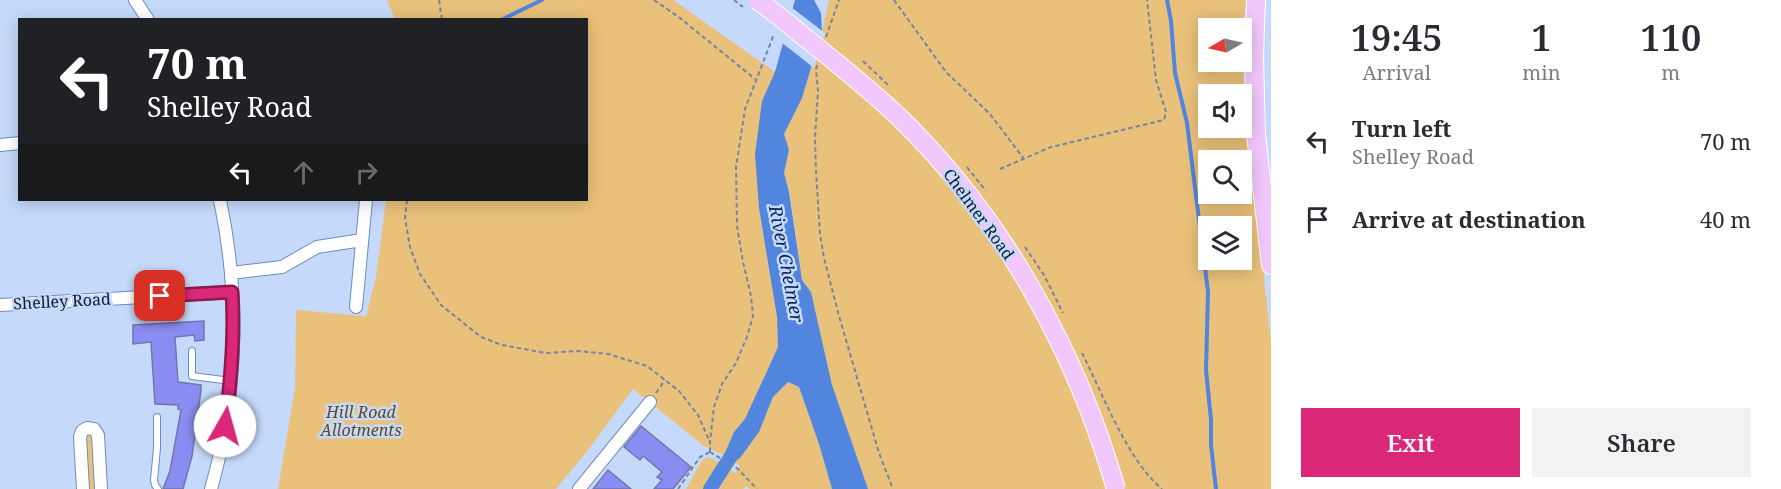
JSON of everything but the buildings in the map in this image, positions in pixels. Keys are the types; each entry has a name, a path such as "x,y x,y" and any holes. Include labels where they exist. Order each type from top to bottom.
{"main road":[{"path":"1256,0 1254,56 1256,135 1271,265"},
{"name":"Chelmer Road","path":"750,3 856,78 902,120 945,167 988,222 1019,269 1062,346 1102,442 1116,489"}],"street":[{"path":"135,0 147,18"},
{"path":"0,145 18,143"},
{"path":"211,489 212,473 231,381 234,320 229,252 219,201"},
{"path":"356,307 366,201"},
{"path":"231,273 282,267 317,247 362,240"},
{"name":"Shelley Road","path":"0,304 232,292"},
{"path":"579,489 650,402"},
{"path":"83,489 80,437 82,431 87,428 94,429 98,435 101,489"}],"lane":[{"path":"192,351 192,376 231,381"},
{"path":"157,417 154,480 158,489"}],"path":[{"path":"439,0 442,18"},
{"path":"654,0 680,18 756,80"},
{"path":"734,0 750,3"},
{"path":"894,0 946,72 990,114 1024,159"},
{"path":"1000,170 1051,147 1164,120 1166,112 1156,80 1147,0"},
{"path":"770,26 780,34"},
{"path":"710,452 714,407 722,384 744,346 753,316 737,226 736,167 745,109 774,34"},
{"path":"816,69 818,90 815,138 820,234 879,453 893,489"},
{"path":"407,201 405,218 410,247 420,274 441,305 481,337 520,350 546,353 579,351 608,354 647,366 679,391 698,415 710,442"},
{"path":"710,452 738,469 757,489"},
{"path":"678,489 700,457 710,452"}],"green space":[{"name":"Hill Road Allotments","path":"387,0 673,0 775,72 762,101 759,208 777,317 778,347 745,419 734,432 724,455 704,446 633,389 556,489 278,489 295,388 296,310 366,316 376,277 386,201 588,201 588,18 395,18"},
{"path":"829,0 1246,0 1244,18 1198,18 1198,72 1243,72 1244,84 1198,84 1198,138 1249,138 1250,150 1198,150 1198,204 1252,204 1252,166 1271,342 1271,489 868,489 832,385 811,292 802,280 790,195 784,173 789,150 784,134 802,98"},
{"path":"788,382 799,387 832,489 750,489 746,486 743,489 716,489 730,469 735,473 740,466 734,462 759,432 773,397"},
{"path":"91,433 94,437 98,489 87,489 84,437"},
{"path":"707,457 719,462 703,489 686,489 701,462"}],"water":[{"name":"River Chelmer","path":"795,0 814,0 821,13 822,31 802,98 784,134 789,150 784,173 802,280 811,292 832,385 868,489 832,489 799,387 788,382 773,397 759,432 740,458 734,462 724,455 734,432 745,419 778,347 777,317 759,208 755,154 762,101 775,72"},
{"path":"719,462 730,469 716,489 703,489"}],"pier":[{"path":"791,7 825,33 814,68 781,42"}],"waterway":[{"path":"505,18 542,0"},
{"path":"1167,0 1175,73 1187,123 1208,292 1206,370 1216,489"},
{"path":"710,489 738,445"}],"route":[{"path":"160,296 232,292 234,320 232,367 225,426"}]}
